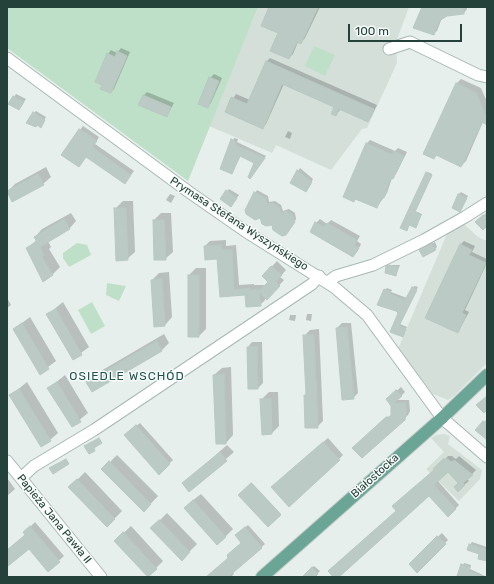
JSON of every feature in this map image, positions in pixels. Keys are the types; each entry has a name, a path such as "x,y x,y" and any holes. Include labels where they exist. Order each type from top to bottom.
{"main road":[{"name":"Białostocka","path":"262,577 442,418 487,375"}],"street":[{"path":"389,49 410,42 478,75 487,77"},
{"name":"Prymasa Stefana Wyszyńskiego","path":"7,58 189,192 245,231 324,279 367,315 442,418 487,457"},
{"path":"21,478 34,466 100,426 312,284 324,279 373,265 443,230 487,203"},
{"name":"Papieża Jana Pawła II","path":"7,461 101,577"}],"shaded area":[{"path":"258,7 409,7 396,42 397,63 367,128 362,129 331,170 276,145 272,153 209,126"},
{"path":"464,224 478,237 487,241 487,363 454,396 448,400 433,394 398,349 447,234"},
{"path":"445,434 450,436 448,444 482,470 480,479 459,501 426,469 444,452 431,438 436,435"}],"green space":[{"path":"7,7 258,7 188,181 7,48"},
{"path":"314,46 335,55 325,76 305,66"},
{"path":"77,243 87,245 91,255 69,267 63,258 63,253"},
{"path":"107,283 126,286 119,301 106,295"},
{"path":"92,302 105,326 91,334 78,310"}],"building":[{"path":"269,7 318,7 301,44 297,42 289,59 270,51 278,33 261,26"},
{"path":"422,7 463,7 464,14 447,16 439,21 434,35 413,28"},
{"path":"117,51 127,56 111,93 100,89 102,85 95,82 107,53 115,57"},
{"path":"266,61 374,109 368,122 339,109 336,116 331,114 334,107 282,84 263,129 225,112 231,97 247,104"},
{"path":"209,77 219,81 208,108 198,104"},
{"path":"456,83 476,93 487,118 487,125 482,122 461,167 436,155 434,159 423,154"},
{"path":"143,95 171,107 167,117 138,105"},
{"path":"13,96 24,102 19,110 8,104"},
{"path":"33,112 45,120 41,128 37,125 36,127 26,123"},
{"path":"79,129 97,141 92,147 131,175 125,184 86,157 79,167 61,155"},
{"path":"231,139 236,142 235,145 265,158 250,179 248,177 254,163 240,156 232,174 220,169"},
{"path":"366,143 392,155 394,151 404,156 393,179 391,178 384,198 382,197 377,208 355,199 354,202 343,197"},
{"path":"297,170 312,182 306,192 290,183"},
{"path":"426,172 432,175 415,212 421,215 416,228 409,225 407,231 400,228"},
{"path":"38,174 44,185 12,202 7,191"},
{"path":"226,190 237,198 231,207 220,199"},
{"path":"254,192 266,198 267,204 273,203 279,207 281,213 286,211 293,216 295,222 286,235 282,236 273,230 272,225 266,226 262,224 260,218 255,220 246,214 245,210"},
{"path":"458,194 467,198 460,212 452,208"},
{"path":"114,208 126,208 128,260 116,261"},
{"path":"483,215 487,219 487,226 483,230 475,222"},
{"path":"64,219 70,229 40,247 44,255 42,257 53,275 43,282 26,248 37,242 34,237"},
{"path":"153,220 164,220 166,260 154,260"},
{"path":"315,222 324,227 327,223 357,240 354,245 359,248 353,257 310,232"},
{"path":"432,243 436,250 423,257 419,250"},
{"path":"460,244 472,250 469,255 486,263 462,313 466,315 458,333 425,318"},
{"path":"221,245 222,250 232,250 234,290 250,288 250,290 259,289 259,291 268,282 262,276 271,266 282,275 276,282 280,286 267,300 259,292 261,306 246,307 245,295 220,297 217,259 205,260 204,246"},
{"path":"389,265 398,267 396,276 385,273 386,266"},
{"path":"188,275 199,275 199,337 188,337"},
{"path":"162,279 165,326 154,327 151,280"},
{"path":"412,287 417,290 399,326 406,329 403,337 390,332 398,313 377,305 384,289 391,292 390,294 405,300"},
{"path":"56,309 82,355 73,360 46,314"},
{"path":"22,323 49,369 40,375 13,329"},
{"path":"347,327 354,399 342,400 336,328"},
{"path":"303,335 314,335 318,428 305,428 304,395 306,395"},
{"path":"157,341 162,351 92,392 86,382"},
{"path":"257,346 258,389 248,389 247,347"},
{"path":"224,374 226,444 216,444 213,375"},
{"path":"57,382 81,422 72,427 47,388"},
{"path":"19,389 51,441 41,447 9,395"},
{"path":"396,390 402,396 394,403 406,403 405,409 407,409 405,420 362,458 352,448 386,417 391,417 391,406 386,399"},
{"path":"487,396 487,410 484,413 476,405"},
{"path":"260,399 271,399 272,434 262,435"},
{"path":"483,421 487,424 487,440 475,430"},
{"path":"136,425 170,464 159,475 124,435"},
{"path":"99,438 102,443 94,448 95,451 89,454 84,446"},
{"path":"323,442 340,460 289,507 271,487"},
{"path":"220,452 227,461 189,492 182,483"},
{"path":"66,459 69,464 53,474 49,468"},
{"path":"443,459 448,459 451,462 454,460 473,475 463,483 465,485 458,492 454,487 458,483 448,472 434,485 456,509 448,517 429,496 339,577 333,577 328,571 396,511 392,506 434,470 433,469"},
{"path":"109,461 151,504 144,512 101,469"},
{"path":"77,479 115,519 107,527 68,487"},
{"path":"251,483 281,515 268,527 238,495"},
{"path":"193,500 226,537 217,545 184,508"},
{"path":"159,520 190,552 182,561 150,528"},
{"path":"30,526 60,562 48,572 29,549 7,567 7,550 25,535 23,532"},
{"path":"245,527 262,548 228,577 206,577 228,558 227,555 241,543 235,535"},
{"path":"123,532 157,569 148,577 114,541"},
{"path":"437,536 446,544 417,573 409,564"},
{"path":"469,544 487,550 487,561 478,559 479,554 467,550"},
{"path":"461,564 470,567 469,571 484,577 457,576"},
{"path":"312,567 318,574 315,577 302,577"}],"district":[{"name":"OSIEDLE WSCHÓD","path":"127,377"}]}
